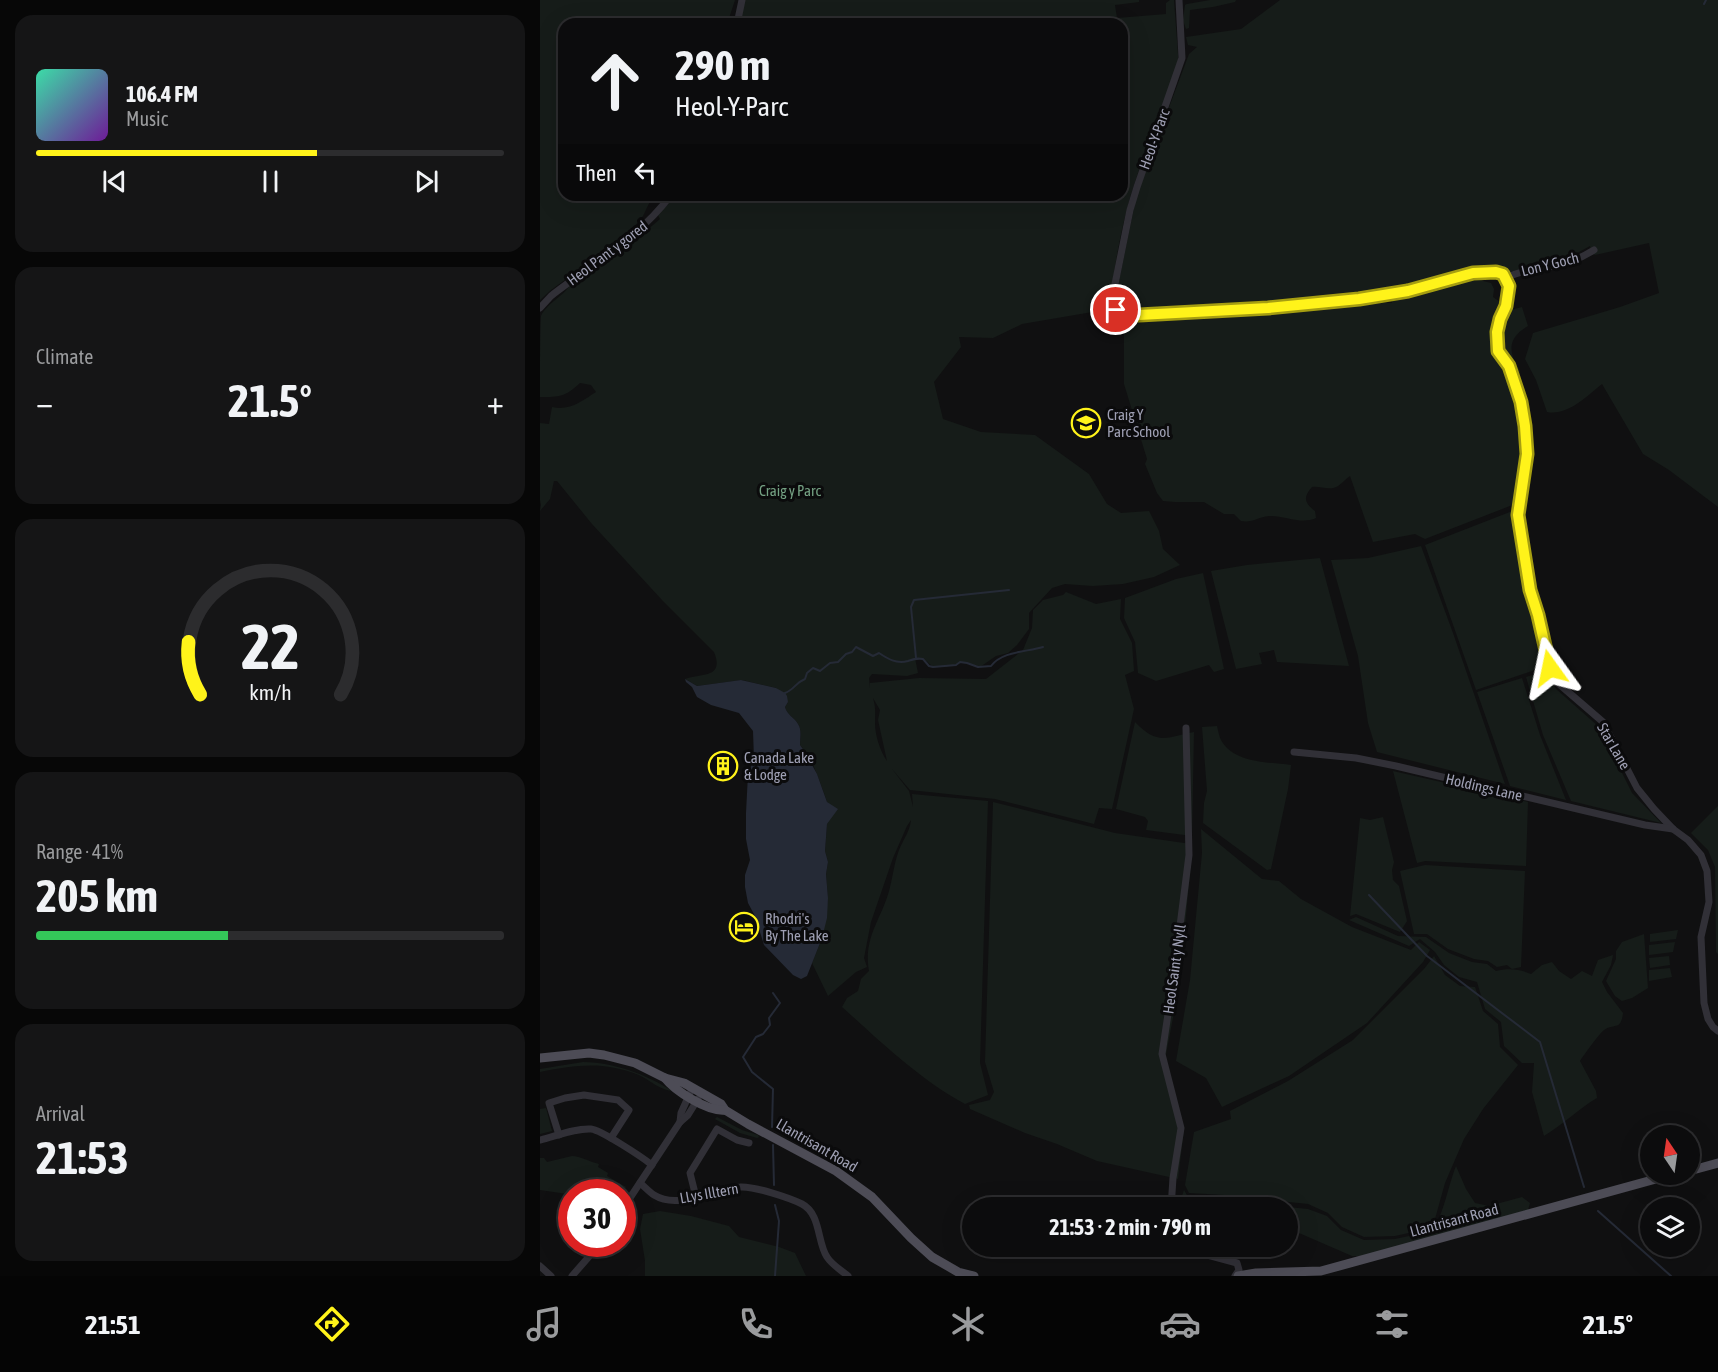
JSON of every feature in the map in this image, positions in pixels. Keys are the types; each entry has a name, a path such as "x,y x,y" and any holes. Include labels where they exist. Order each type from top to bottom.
{"main road":[{"name":"Llantrisant Road","path":"540,1058 589,1053 635,1063 665,1077 670,1084 721,1104 725,1110 836,1171 872,1197 932,1257 958,1272 974,1276"},
{"path":"1700,1168 1718,1163"},
{"name":"Llantrisant Road","path":"1237,1276 1321,1271 1640,1183"}],"street":[{"path":"738,18 742,0"},
{"name":"Heol-Y-Parc","path":"1179,0 1182,58 1130,210 1114,289 1115,306 1119,314 1139,315 1268,308 1359,299 1408,291 1461,275 1485,272 1503,274 1506,278"},
{"name":"Heol Pant y gored","path":"540,308 558,291 640,230 666,201"},
{"name":"Lon Y Goch","path":"1506,278 1517,273 1563,264 1594,250"},
{"name":"Star Lane","path":"1506,278 1509,286 1497,332 1498,351 1509,366 1521,402 1525,426 1527,454 1518,515 1530,590 1550,668 1559,684 1603,722 1637,788 1673,829 1688,840 1701,855 1707,871 1709,902 1701,937 1704,1002 1708,1018 1718,1031"},
{"name":"Heol Saint y Nyll","path":"1172,1197 1181,1128 1162,1054 1189,855 1186,728"},
{"name":"Holdings Lane","path":"1294,752 1356,758 1396,766 1634,822 1673,829"},
{"path":"636,1189 680,1122 681,1113 695,1094"},
{"path":"559,1136 549,1103 584,1095 618,1100 629,1110 611,1138"},
{"path":"540,1140 594,1129 652,1165"},
{"path":"696,1197 690,1173 717,1129 737,1140 749,1143"},
{"name":"LLys Illtern","path":"640,1183 655,1196 668,1200 684,1200 743,1186 804,1205 812,1212 823,1250 828,1259 848,1276"},
{"path":"572,1276 589,1257"},
{"path":"1215,1257 1237,1263 1239,1270 1237,1276"},
{"path":"540,1267 551,1276"}],"green space":[{"path":"540,0 735,0 729,18 558,18 558,201 650,201 643,216 629,233 540,300"},
{"path":"742,0 1139,0 1139,2 1115,5 1117,18 738,18"},
{"name":"Craig y Parc","path":"1174,0 1178,67 1144,155 1130,199 1113,278 1110,309 1022,324 993,338 959,337 961,347 934,382 943,419 981,432 1035,435 1089,474 1107,504 1121,513 1149,511 1159,531 1163,549 1180,565 1154,577 1123,584 1093,586 1065,584 1052,588 1029,613 1029,629 1017,645 1008,653 996,656 980,667 964,662 946,667 932,666 923,658 915,658 918,673 907,676 872,674 869,678 870,688 870,683 919,678 986,679 1023,650 1032,628 1033,610 1043,600 1063,595 1066,592 1096,604 1121,599 1120,619 1132,643 1134,671 1125,675 1134,709 1112,809 1099,808 1094,824 995,799 910,790 892,769 909,791 913,807 912,794 988,801 980,1063 988,1095 965,1104 916,1072 842,1007 847,998 858,991 861,979 869,971 868,949 886,901 897,855 911,820 893,858 871,922 864,958 867,967 856,972 828,996 812,963 822,938 828,898 826,874 828,862 825,851 827,824 832,815 815,770 800,745 799,726 786,710 788,702 776,688 742,680 697,686 685,679 714,671 717,661 714,652 592,524 557,481 554,481 550,499 540,511 540,423 549,424 552,407 570,406 596,392 591,385 580,383 562,395 540,397 541,316 548,306 566,290 572,280 622,244 625,249 660,219 657,213 666,201 1128,201 1128,18 1117,18 1166,14 1166,3","holes":["873,698 880,710 878,720 887,761 877,738"]},
{"path":"1210,0 1236,0 1213,7 1190,10 1189,28 1186,29 1183,20 1185,5"},
{"path":"1280,0 1718,0 1718,507 1669,470 1643,454 1602,384 1570,408 1547,412 1536,380 1525,359 1533,333 1659,293 1649,243 1595,255 1591,252 1590,246 1568,258 1550,264 1529,266 1508,273 1500,269 1474,269 1393,289 1317,299 1164,310 1138,310 1121,306 1117,294 1118,286 1136,198 1189,54 1197,47 1188,45 1186,37 1241,29"},
{"path":"1479,275 1483,281 1491,283 1494,289 1493,297 1500,302 1503,312 1522,307 1528,326 1516,335 1512,346 1513,358 1520,371 1514,380 1521,402 1517,405 1520,458 1515,504 1425,539 1415,534 1373,542 1350,476 1335,487 1312,487 1306,500 1315,511 1316,518 1310,520 1269,516 1241,521 1234,514 1224,514 1204,502 1163,501 1157,493 1145,464 1147,459 1124,384 1124,321 1349,304 1392,303 1393,297"},
{"path":"1515,510 1512,518 1524,596 1544,667 1476,690 1425,545"},
{"path":"1421,546 1505,784 1377,752 1368,723 1358,656 1331,560 1368,558"},
{"path":"1320,558 1349,666 1277,662 1274,650 1259,653 1262,664 1236,669 1211,571"},
{"path":"1203,573 1224,669 1214,672 1209,665 1156,681 1138,673 1135,642 1124,618 1125,598 1176,579"},
{"path":"1545,671 1556,689 1599,727 1632,793 1661,823 1571,801 1543,735 1526,677"},
{"path":"1522,678 1540,735 1566,800 1510,786 1477,692"},
{"path":"1135,722 1156,737 1168,738 1194,732 1192,836 1146,830 1148,821 1145,817 1116,809"},
{"path":"1217,726 1221,740 1234,753 1252,760 1291,765 1271,869 1267,870 1203,823 1207,791 1202,727"},
{"path":"1393,771 1528,802 1526,866 1425,861 1417,863"},
{"path":"993,802 1115,833 1191,844 1180,981 1164,1065 1184,1130 1178,1179 1097,1161 970,1109 969,1105 990,1100 994,1092 985,1062"},
{"path":"1718,806 1718,954 1716,952 1715,867 1708,850 1691,833"},
{"path":"1383,817 1394,862 1393,880 1399,886 1407,921 1400,932 1356,914 1350,916 1360,818 1370,820"},
{"path":"1201,829 1262,879 1279,881 1301,899 1352,927 1411,950 1419,942 1430,950 1423,962 1367,1023 1289,1076 1222,1107 1206,1078 1176,1061 1190,980 1202,853"},
{"path":"1425,865 1525,871 1521,967 1512,969 1507,965 1497,967 1488,961 1474,959 1448,949 1427,934 1414,934 1400,871"},
{"path":"1356,917 1398,936 1426,937 1449,953 1472,962 1487,964 1496,971 1514,970 1531,974 1542,965 1552,962 1559,971 1571,979 1582,971 1592,976 1598,960 1613,955 1611,965 1602,982 1623,1013 1622,1019 1619,1024 1602,1032 1580,1061 1596,1091 1597,1098 1544,1136 1532,1092 1534,1063 1522,1063 1504,1046 1501,1022 1485,1009 1477,982 1459,977 1444,965 1435,952 1420,939 1409,946 1349,920"},
{"path":"1678,930 1676,939 1650,942 1650,934"},
{"path":"1644,934 1648,988 1622,1001 1615,996 1606,981 1616,959 1616,951 1622,942"},
{"path":"1675,942 1673,952 1649,955 1649,945"},
{"path":"1434,956 1445,975 1460,986 1475,987 1483,1011 1498,1024 1500,1047 1518,1065 1483,1109 1464,1139 1445,1183 1431,1228 1395,1236 1364,1237 1342,1227 1328,1213 1308,1204 1298,1203 1298,1197 1243,1197 1189,1193 1185,1185 1194,1132 1231,1119 1230,1111 1288,1081 1353,1040 1424,969"},
{"path":"1669,956 1670,965 1650,968 1649,958"},
{"path":"1670,968 1672,977 1649,981 1649,970"},
{"path":"583,1062 630,1070 673,1091 660,1087 639,1075 601,1066 578,1066 540,1072 540,1069"},
{"path":"546,1108 552,1131 540,1134 540,1109"},
{"path":"717,1117 759,1137 740,1133 715,1119"},
{"path":"572,1156 578,1157 599,1164 598,1167 608,1173 607,1176 612,1179 558,1179 558,1193 540,1190 540,1158 544,1158 547,1162"},
{"path":"1456,1166 1475,1203 1489,1206 1522,1197 1530,1203 1528,1210 1365,1256 1352,1256 1298,1233 1298,1208 1327,1216 1341,1230 1364,1240 1395,1239 1432,1231 1443,1208"},
{"path":"660,1211 729,1226 739,1237 795,1253 806,1276 645,1276 640,1229 643,1214"}],"water":[{"path":"685,679 697,686 741,680 776,688 785,693 788,702 786,710 800,729 800,745 817,774 827,802 838,809 827,824 825,851 828,862 827,918 807,976 801,979 793,975 764,945 755,916 748,903 745,875 750,860 746,839 746,813 748,774 754,759 753,731 739,713 711,705 697,697"}],"waterway":[{"path":"1704,4 1706,0"},
{"path":"916,658 911,607 914,600 1009,590"},
{"path":"785,693 805,679 807,673 813,668 820,671 830,663 838,662 856,647 873,656 879,653 896,661 923,659 933,667 956,665 960,662 978,667 991,666 1002,657 1043,647"},
{"path":"1369,895 1427,956 1540,1042 1584,1187"},
{"path":"772,1127 773,1089 752,1072 743,1057 756,1037 763,1034 770,1025 769,1018 780,1003 773,993"},
{"path":"773,1145 774,1185"},
{"path":"775,1205 779,1221 775,1276"},
{"path":"1598,1211 1671,1276"}],"place":[{"name":"Craig Y Parc School","path":"1086,423"},
{"name":"Canada Lake & Lodge","path":"723,766"},
{"name":"Rhodri's By The Lake","path":"744,927"}],"route":[{"path":"1116,310 1119,314 1139,315 1268,308 1391,294 1473,273 1503,274 1509,286 1506,306 1497,332 1498,351 1509,366 1521,402 1525,426 1527,454 1518,515 1525,567 1550,668"}]}
